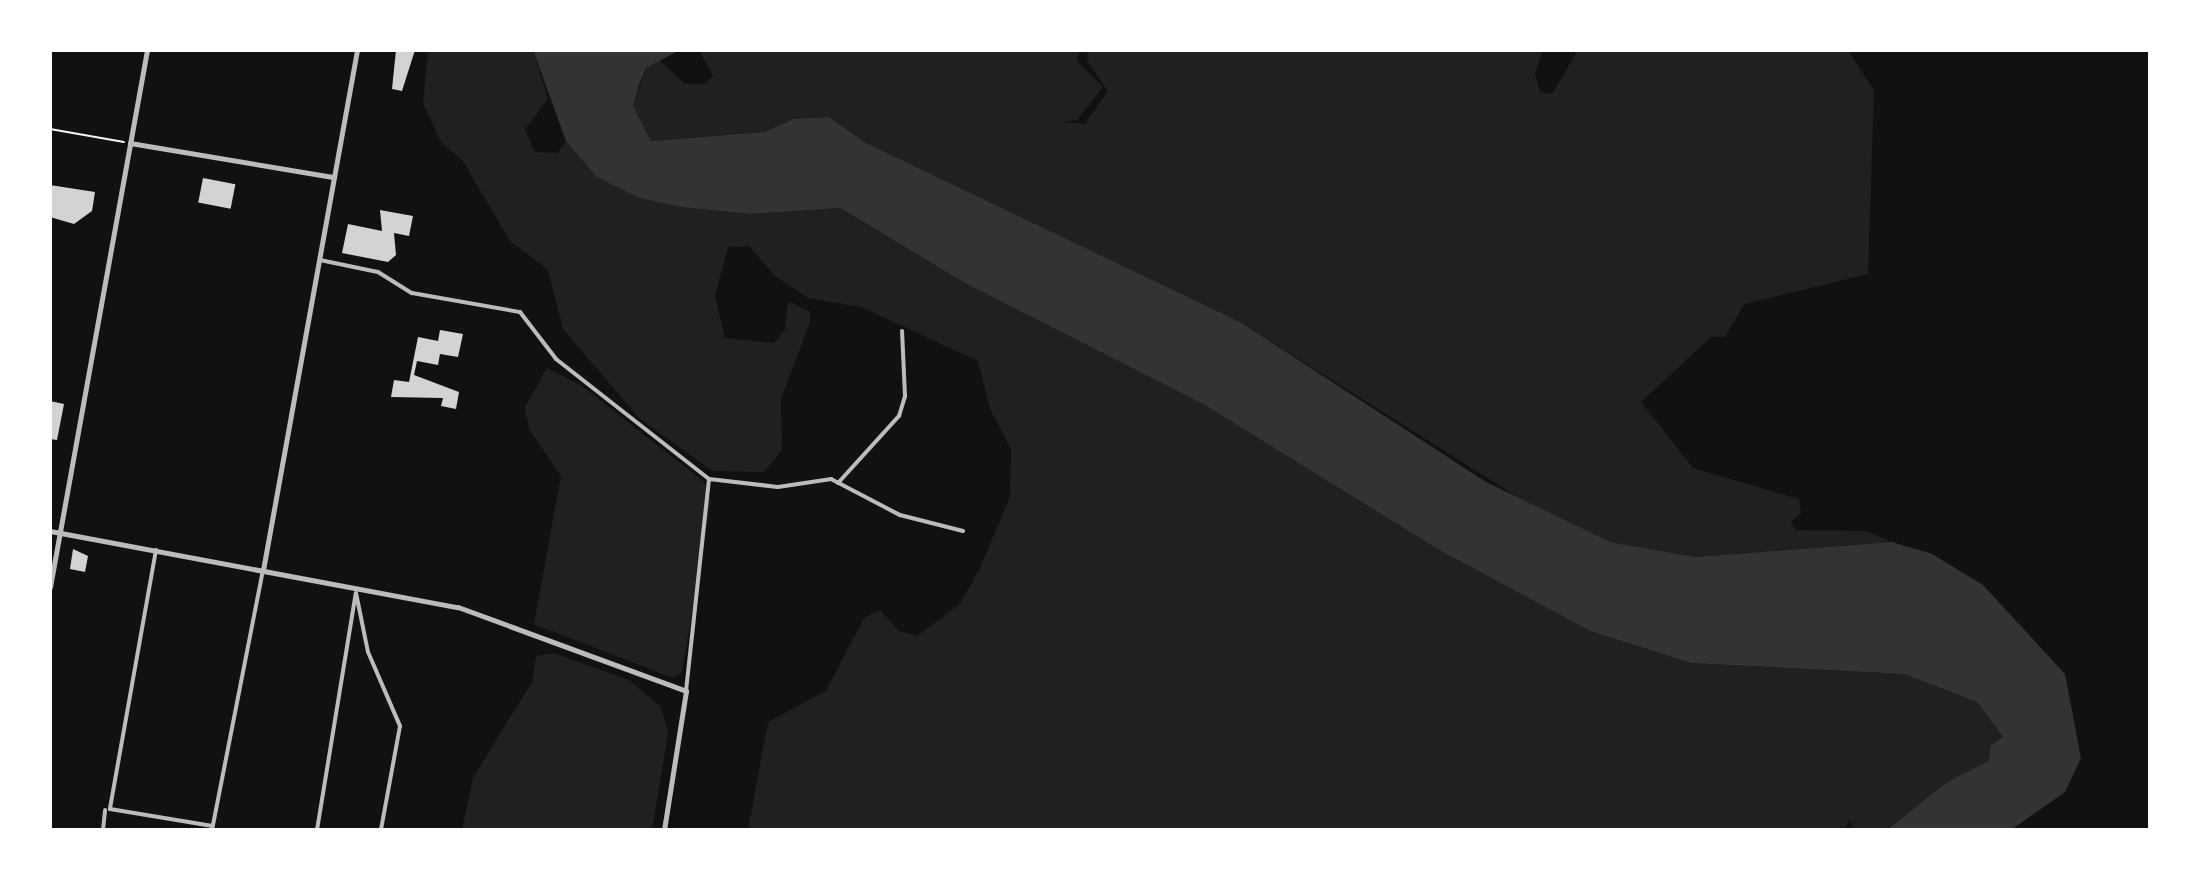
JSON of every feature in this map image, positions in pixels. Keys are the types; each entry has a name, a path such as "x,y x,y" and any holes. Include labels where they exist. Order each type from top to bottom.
{"street":[{"path":"50,587 147,50"},
{"path":"108,809 213,828 357,50"},
{"path":"130,143 334,177"},
{"path":"318,259 378,272 412,293 520,312 556,359 709,479 778,487 838,483 900,515 963,531"},
{"path":"838,483 899,416 905,396 902,331"},
{"path":"664,830 686,691 709,479"},
{"path":"50,531 263,570 511,622 686,691"},
{"path":"103,830 156,550"},
{"path":"317,830 357,590"},
{"path":"357,590 368,652 400,726 381,830"}],"path":[{"path":"50,129 130,143"}],"shaded area":[{"path":"428,50 533,50 548,99 525,129 535,152 558,153 566,141 598,177 639,198 681,207 750,214 839,208 963,282 1203,404 1441,551 1590,631 1691,663 1904,674 1977,702 2003,737 1986,766 1947,782 1887,830 1853,830 1850,820 1844,830 748,830 768,722 826,691 864,618 880,610 899,631 917,636 960,604 980,568 1010,497 1011,449 990,409 978,361 861,307 808,298 775,276 749,246 728,247 715,296 725,338 774,343 785,330 788,301 810,312 810,322 781,399 782,450 764,472 712,471 639,418 563,329 548,270 510,241 463,161 441,142 423,103"},
{"path":"533,50 680,50 646,68 639,85 633,106 651,141 765,132 793,119 829,117 866,143 1240,322 1486,482 1610,542 1696,557 1892,542 1932,554 1983,585 2065,674 2081,758 2065,792 2011,830 1887,830 1947,782 1989,761 1991,745 2003,737 1977,702 1904,674 1691,663 1590,631 1441,551 1203,404 963,282 840,208 750,214 681,207 639,198 597,177 566,141"},
{"path":"699,50 1079,50 1077,61 1103,87 1077,120 1061,122 1085,124 1108,91 1087,61 1088,50 1543,50 1535,74 1540,92 1552,94 1578,50 1848,50 1874,91 1868,274 1744,304 1725,337 1711,337 1641,402 1693,468 1799,499 1801,513 1791,522 1796,530 1866,531 1892,542 1696,557 1610,542 1554,520 1240,322 866,143 829,117 793,119 765,132 651,141 633,106 646,68 657,58 685,84 705,84 713,76"},
{"path":"547,368 582,386 704,482 711,501 682,672 673,678 534,624 561,476 529,429 525,407"},
{"path":"553,653 629,680 661,707 668,733 652,830 462,830 473,778 532,682 536,656"}],"building":[{"path":"396,50 415,50 402,91 392,89"},
{"path":"203,178 235,184 231,209 198,203"},
{"path":"50,185 95,192 92,211 74,224 50,217"},
{"path":"380,210 413,216 409,236 394,233 396,255 388,262 342,253 348,224 382,231"},
{"path":"440,330 463,334 458,357 440,354 438,365 417,361 414,375 459,392 456,409 441,406 443,398 391,397 394,380 409,382 418,337 438,341"},
{"path":"50,401 64,404 57,440 50,439"},
{"path":"73,549 88,556 85,572 70,569"}]}
